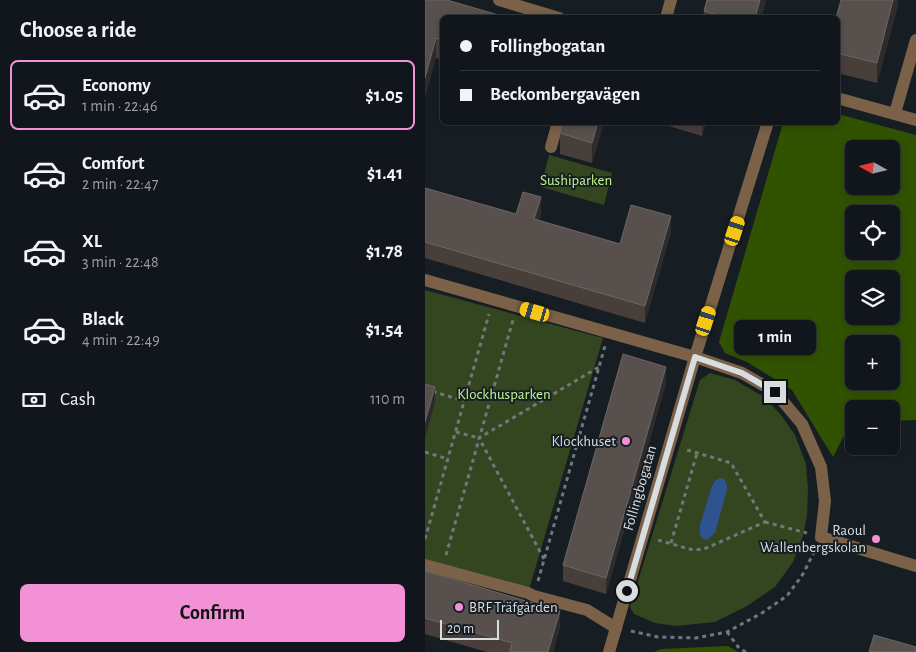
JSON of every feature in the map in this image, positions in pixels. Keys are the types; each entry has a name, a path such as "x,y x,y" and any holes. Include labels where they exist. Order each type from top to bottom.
{"street":[{"path":"499,0 549,15"},
{"path":"667,15 671,0"},
{"path":"895,114 916,40"},
{"path":"840,99 916,120"},
{"path":"551,147 558,125"},
{"name":"Follingbogatan","path":"609,652 695,357 767,125"},
{"path":"425,280 695,357 742,373 775,392 802,424 821,468 825,501 821,537 916,566"},
{"path":"425,565 587,610 616,628"}],"path":[{"path":"425,539 493,300"},
{"path":"441,570 517,306"},
{"path":"534,596 609,332"},
{"path":"456,432 479,438 599,367"},
{"path":"425,389 464,401"},
{"path":"479,438 544,559"},
{"path":"425,452 448,458"},
{"path":"616,628 658,638 696,638 727,632 762,613 787,596 803,574 821,537 765,522 703,549 693,550 671,543 697,453 731,463 765,522"},
{"path":"727,632 739,648 746,652"}],"green space":[{"path":"840,115 916,135 916,420 900,421 900,400 845,400 845,434 833,457 792,390 747,362 725,353 719,342 782,125 840,125"},
{"name":"Sushiparken","path":"549,155 612,173 604,205 541,187"},
{"name":"Klockhusparken","path":"425,290 603,338 528,593 425,561"},
{"path":"710,373 735,380 764,397 781,415 795,435 806,464 808,489 807,516 803,536 793,562 775,587 747,606 715,622 676,626 655,623 634,614 630,607 700,380"},
{"path":"728,646 738,652 654,652 661,649"}],"water":[{"path":"719,478 724,479 727,490 715,533 707,540 703,539 700,534 700,525 712,486"}],"building":[{"path":"425,0 447,0 499,15 440,15 440,39 436,38 425,78"},
{"path":"707,0 760,0 756,15 718,15 704,11"},
{"path":"841,0 893,0 877,63 840,54 840,15 837,15"},
{"path":"561,125 597,125 592,143 560,133"},
{"path":"425,188 516,214 523,192 541,197 534,219 620,244 631,205 671,216 645,306 425,242"},
{"name":"Klockhuset","path":"623,354 666,367 606,578 563,565"},
{"path":"425,384 435,387 425,422"},
{"name":"BRF Träfgården","path":"425,571 560,611 548,652 510,652 512,643 425,618"},
{"path":"874,635 916,647 916,652 869,652"}],"place":[{"name":"Klockhuset","path":"626,441"},
{"name":"Raoul Wallenbergskolan","path":"876,539"},
{"name":"BRF Träfgården","path":"459,607"}],"route":[{"path":"627,591 695,357 742,373 775,392"}]}
